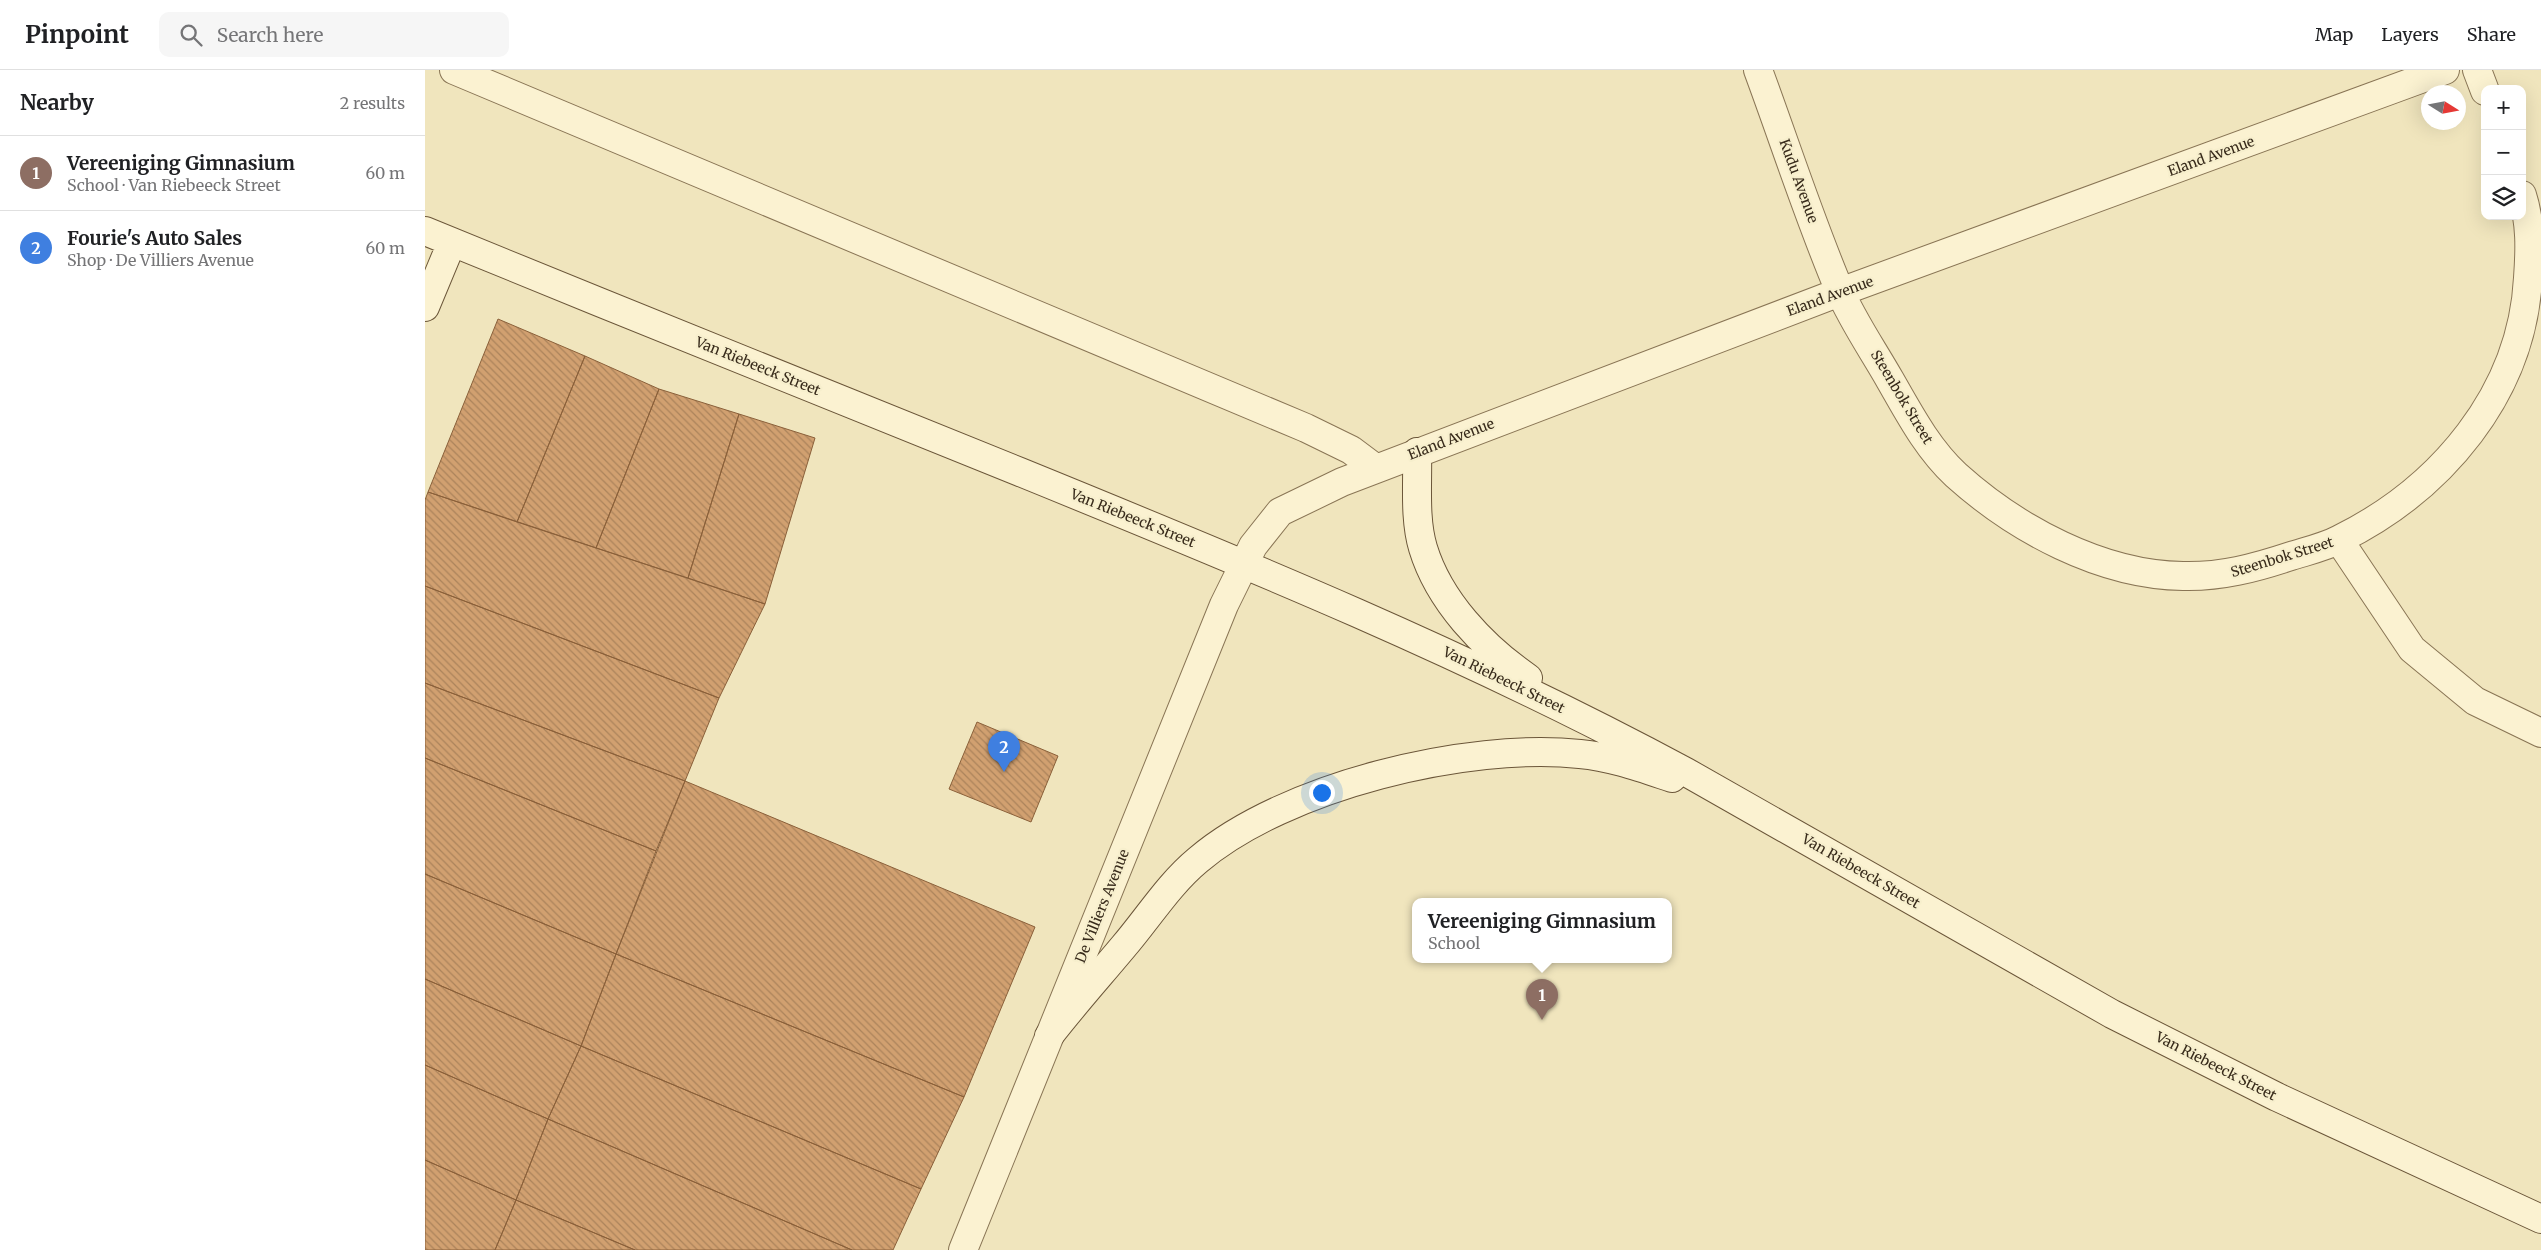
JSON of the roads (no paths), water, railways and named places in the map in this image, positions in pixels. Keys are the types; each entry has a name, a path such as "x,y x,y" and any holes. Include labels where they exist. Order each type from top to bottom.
{"street":[{"path":"454,70 1306,428 1351,450 1375,468"},
{"name":"Kudu Avenue","path":"1758,70 1840,292"},
{"name":"Eland Avenue","path":"1244,563 1264,530 1280,512 1375,468 1840,292 2445,70"},
{"path":"2477,70 2483,85"},
{"name":"Steenbok Street","path":"1840,292 1911,417 1941,459 1955,474 2001,510 2023,524 2064,545 2110,563 2161,575 2204,576 2244,570 2339,540 2378,516 2433,475 2461,448 2492,401 2516,347 2527,292 2531,249 2526,219"},
{"name":"Van Riebeeck Street","path":"425,231 1244,563 1453,656 1620,736 1735,799 2112,1014 2277,1097 2541,1219"},
{"path":"425,307 452,242"},
{"path":"1417,452 1418,503 1422,547 1443,590 1481,640 1524,675 1589,722"},
{"path":"2339,540 2412,649 2475,700 2541,733"},
{"name":"De Villiers Avenue","path":"963,1250 1224,605 1244,563"},
{"path":"1049,1036 1197,861 1238,831 1265,817 1363,779 1480,756 1544,752 1609,758 1735,799"}],"place":[{"name":"Fourie's Auto Sales","path":"1004,772"},
{"name":"Vereeniging Gimnasium","path":"1542,1020"}]}
